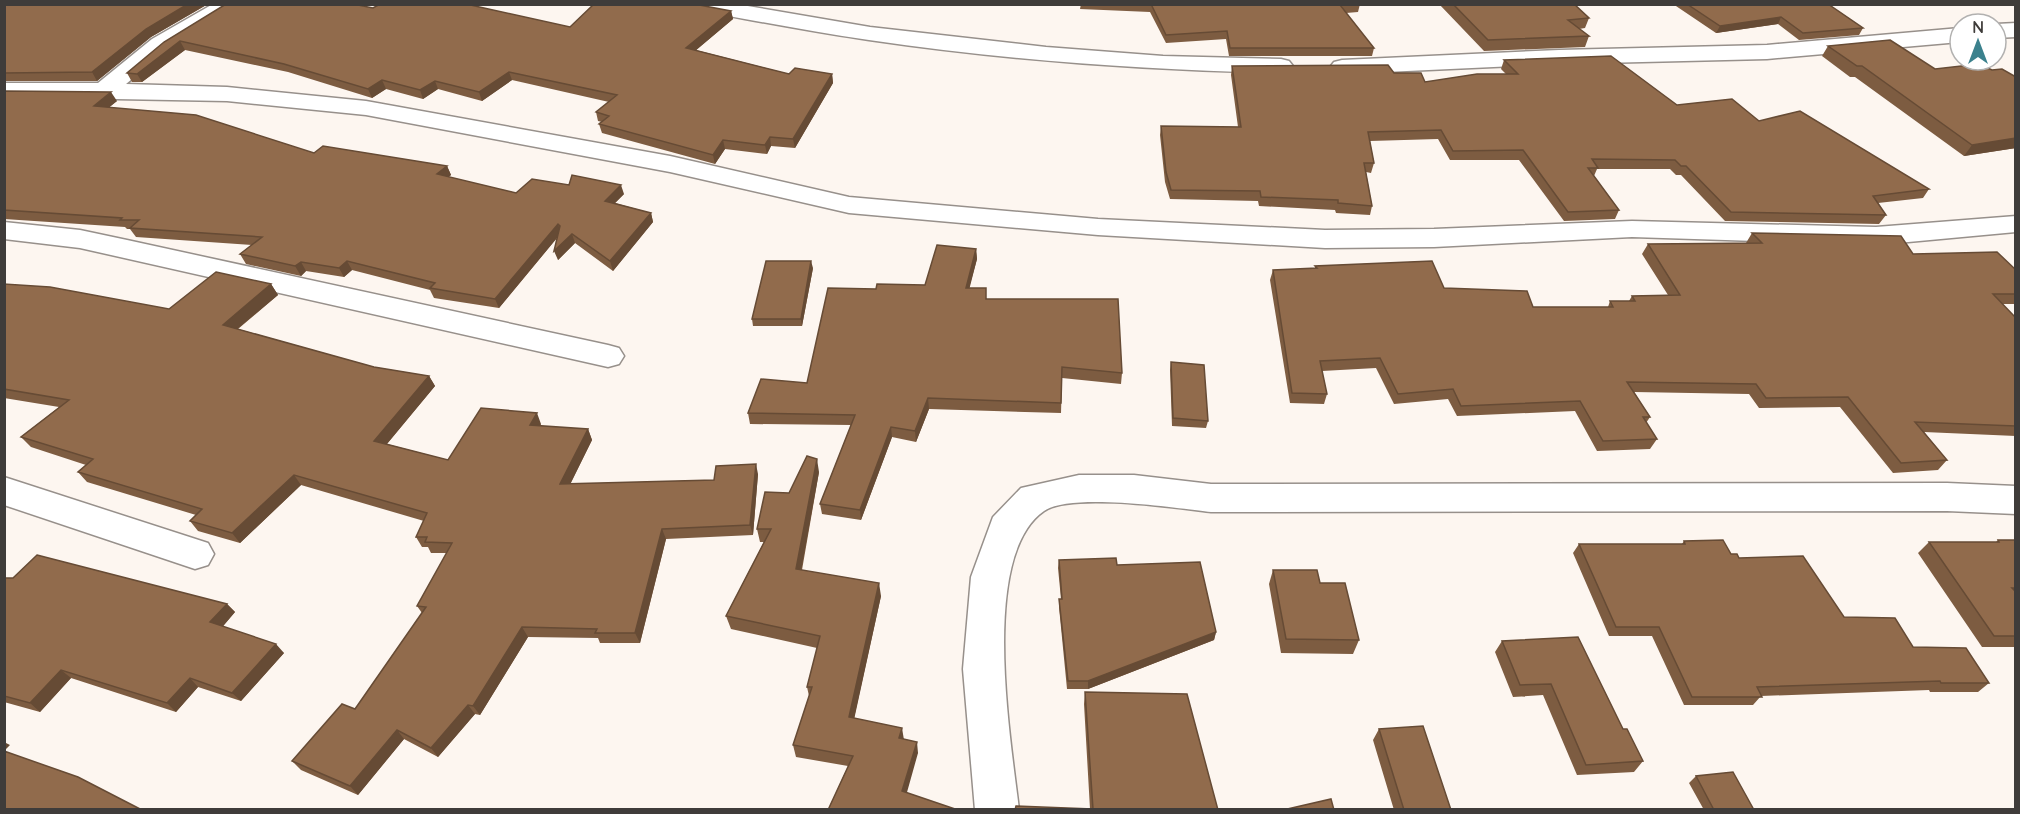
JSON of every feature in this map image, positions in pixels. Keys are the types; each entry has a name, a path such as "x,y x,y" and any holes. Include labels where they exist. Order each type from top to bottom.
{"street":[{"path":"104,90 160,44 230,4"},
{"path":"695,4 813,25 1045,54 1173,64 1301,67"},
{"path":"1325,67 1767,52 1948,36"},
{"path":"4,90 227,94 366,108 670,164 849,205 1098,227 1325,239 1434,238 1632,229 1876,236 2016,224"},
{"path":"4,230 80,239 608,356"},
{"path":"997,810 983,669 990,577 1006,527 1034,498 1078,489 1134,489 1211,498 1947,497 2016,500"},
{"path":"4,491 195,555"}],"building":[{"path":"4,4 188,4 146,29 92,72 4,73"},
{"path":"226,4 353,4 373,8 380,4 466,4 570,27 594,4 694,4 731,11 686,48 789,74 795,68 832,74 793,139 770,137 765,145 723,140 713,155 599,124 609,116 596,112 617,95 509,72 479,92 435,81 420,90 382,80 368,89 284,64 180,41 137,74 127,73 164,42"},
{"path":"1151,4 1359,4 1340,5 1374,48 1230,48 1227,31 1166,35"},
{"path":"1453,4 1574,4 1589,18 1568,20 1589,36 1488,40"},
{"path":"1687,4 1828,4 1863,28 1803,33 1781,17 1720,26"},
{"path":"1890,40 1935,69 1948,68 1948,72 2007,72 2016,77 2016,138 1972,145 1862,66 1857,66 1828,46"},
{"path":"1611,56 1677,105 1732,99 1759,121 1800,111 1929,189 1873,196 1886,215 1731,212 1686,166 1681,166 1675,160 1592,159 1598,168 1588,168 1619,210 1568,212 1523,150 1453,151 1441,130 1368,132 1374,163 1364,163 1372,206 1338,203 1338,200 1261,197 1260,191 1171,190 1166,172 1161,126 1241,127 1232,66 1388,65 1394,73 1421,73 1425,82 1477,74 1518,74 1504,60"},
{"path":"4,91 111,92 94,106 196,115 314,153 323,146 447,166 437,174 516,193 532,179 569,185 572,175 621,185 605,201 651,213 610,261 572,234 554,251 560,226 558,224 495,299 430,288 435,283 347,261 339,268 301,262 295,266 240,254 262,237 130,228 139,220 4,210"},
{"path":"1752,233 1901,236 1913,254 1997,252 2016,270 2016,294 1993,294 2016,318 2016,426 1915,422 1947,460 1901,463 1848,397 1766,398 1756,384 1627,382 1650,417 1643,417 1657,439 1603,441 1580,401 1461,406 1453,389 1398,394 1380,358 1320,361 1327,394 1292,393 1273,270 1432,261 1444,288 1527,291 1533,307 1613,307 1610,301 1635,301 1632,296 1680,295 1648,244 1762,243"},
{"path":"937,245 976,249 966,288 986,288 986,299 1118,299 1122,373 1062,367 1061,403 928,398 915,431 891,427 860,510 820,504 855,415 748,413 761,379 807,383 828,288 876,289 877,284 925,285"},
{"path":"766,261 811,261 801,319 752,319"},
{"path":"216,272 271,284 223,325 374,367 429,376 374,441 448,460 481,408 537,413 530,425 588,429 560,484 714,480 716,466 756,464 750,525 662,529 635,633 595,633 597,629 522,627 473,706 468,705 431,748 397,730 350,786 292,761 342,704 355,709 426,607 417,606 452,543 425,542 427,537 416,537 427,513 294,475 232,533 190,521 202,509 78,472 93,459 21,437 69,400 4,389 4,284 50,287 169,309"},
{"path":"1171,362 1204,365 1208,421 1173,418"},
{"path":"807,456 817,459 796,569 879,583 849,717 902,728 899,738 917,742 902,791 958,810 828,810 853,756 793,745 812,687 807,687 820,636 726,616 771,529 757,529 765,492 789,493"},
{"path":"1723,540 1731,554 1737,554 1739,558 1803,556 1844,617 1895,618 1913,647 1966,648 1989,683 1941,683 1940,681 1757,687 1762,697 1692,697 1659,627 1616,627 1579,544 1685,544 1684,541"},
{"path":"1998,540 2016,540 2016,588 2012,588 2016,592 2016,636 1994,636 1929,542 1999,542"},
{"path":"37,555 227,604 210,622 276,644 232,693 190,678 167,703 61,670 30,703 4,696 4,578 13,578"},
{"path":"1116,558 1117,565 1200,562 1216,632 1088,681 1068,681 1059,599 1062,599 1059,560"},
{"path":"1273,570 1317,570 1320,583 1345,583 1359,640 1286,639"},
{"path":"1578,637 1623,729 1627,729 1643,761 1586,765 1551,684 1520,685 1502,641"},
{"path":"1085,692 1187,694 1218,810 1015,810 1016,806 1093,809"},
{"path":"1423,726 1451,810 1404,810 1379,729"},
{"path":"4,751 78,777 142,810 4,810"},
{"path":"1733,772 1754,810 1714,810 1696,776"},
{"path":"1331,799 1334,810 1283,810"}]}
